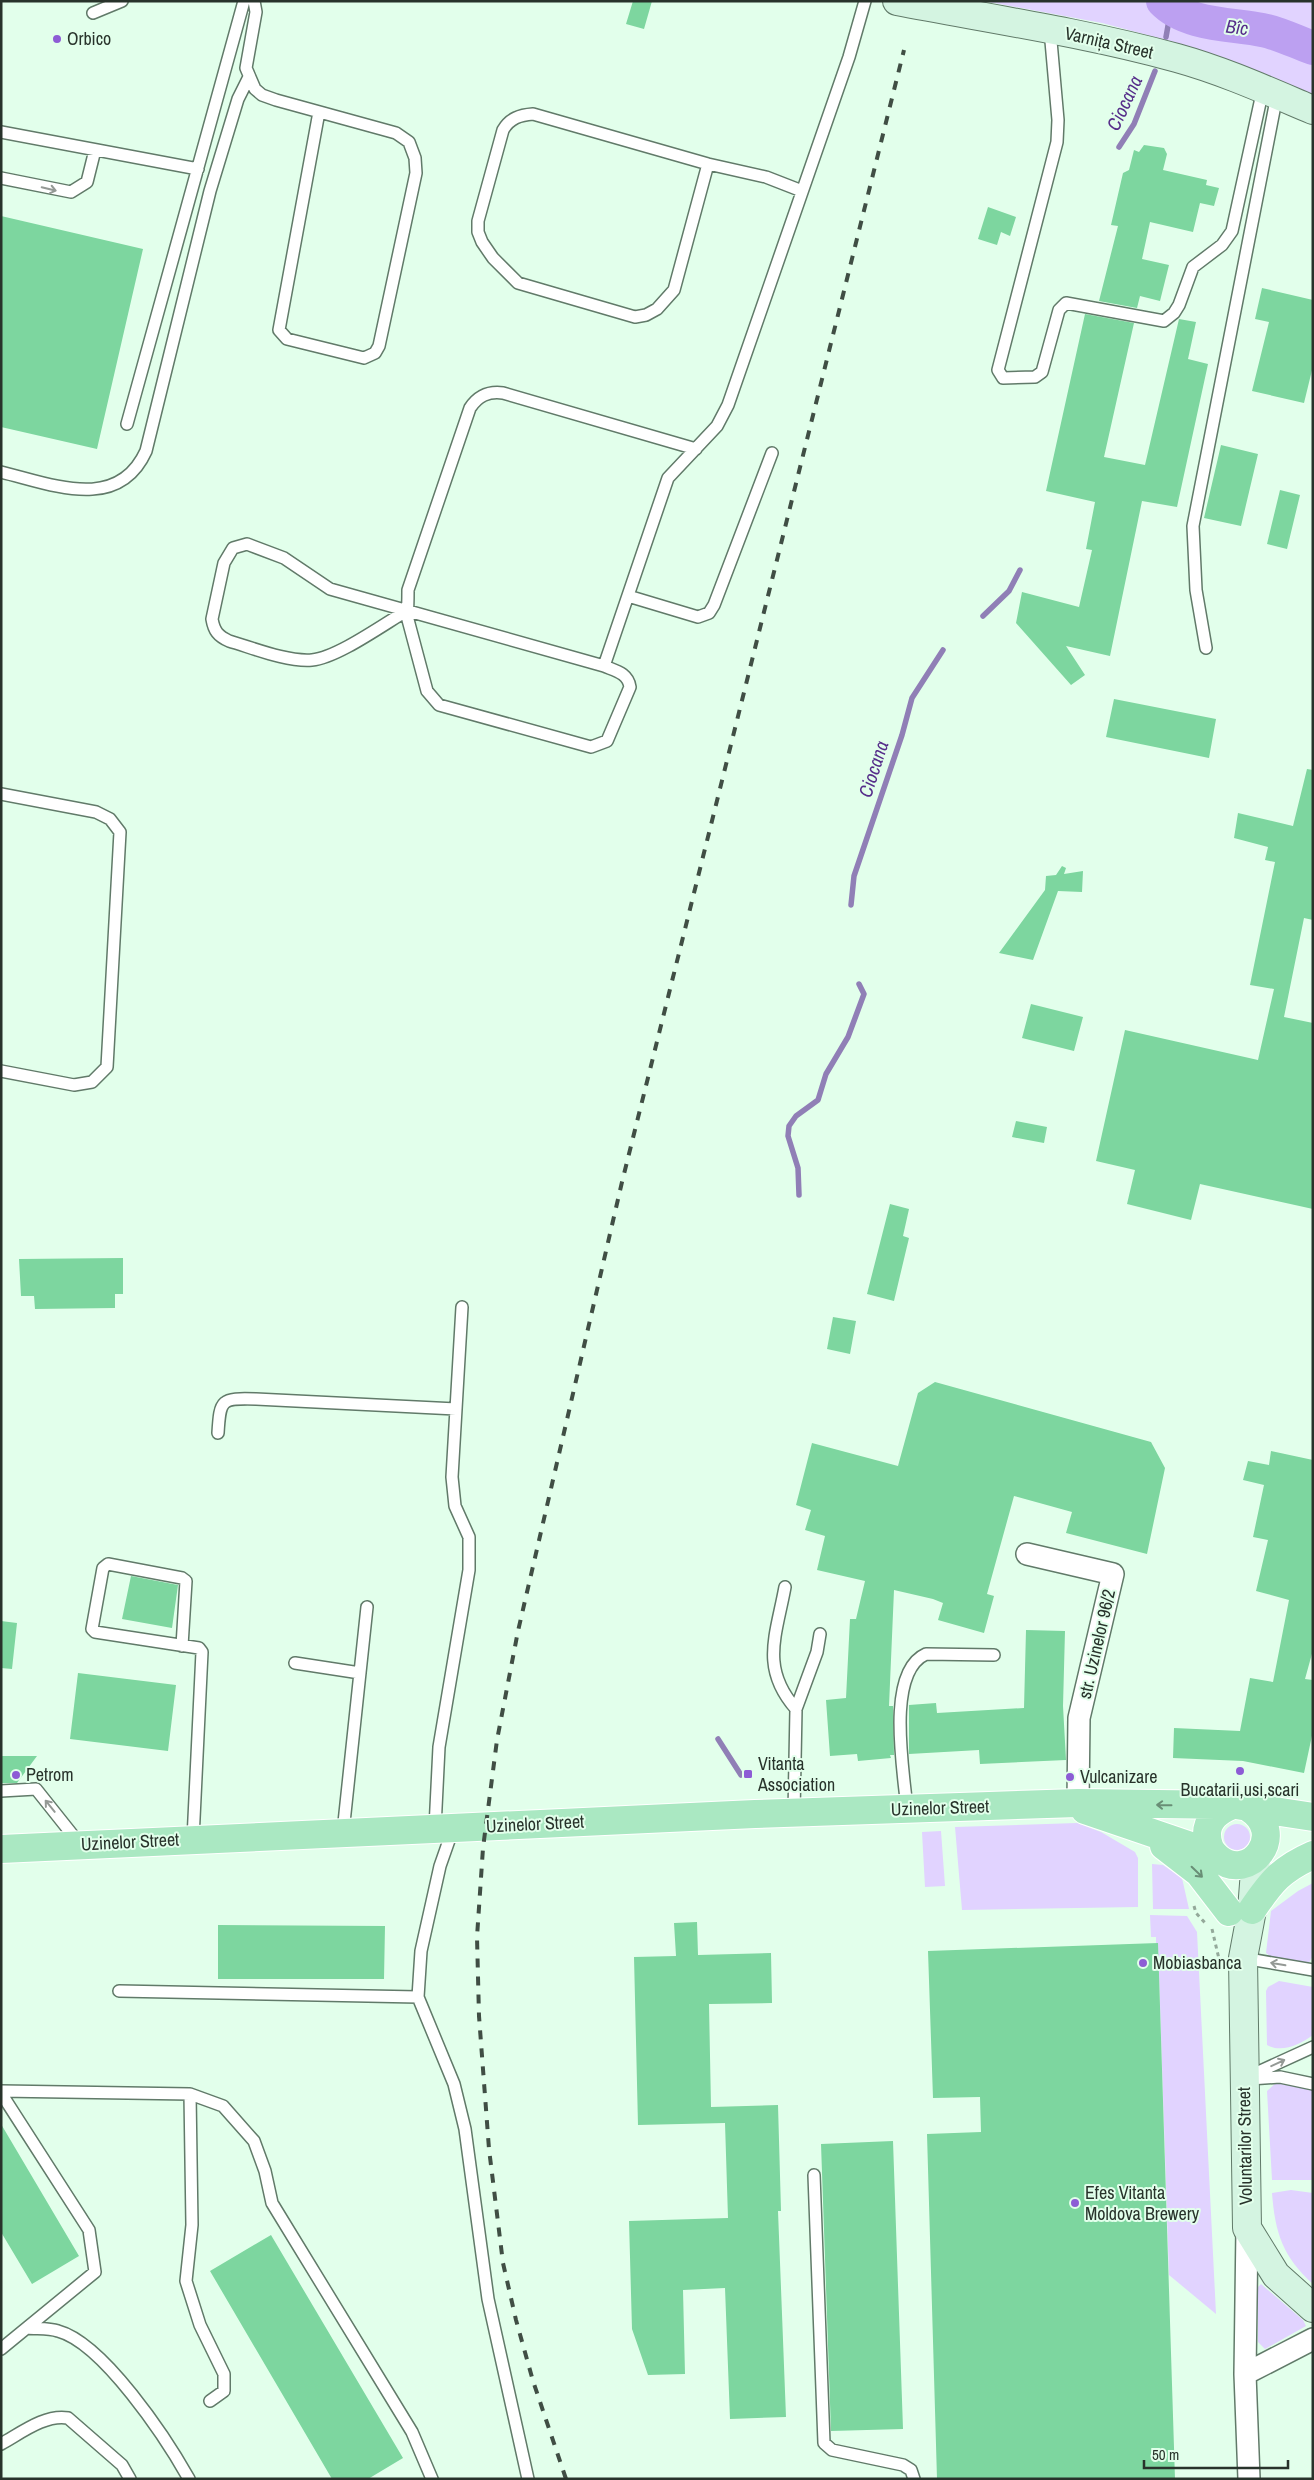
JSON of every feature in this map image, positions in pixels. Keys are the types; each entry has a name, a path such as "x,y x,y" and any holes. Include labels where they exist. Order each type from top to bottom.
{"main road":[{"name":"Varnița Street","path":"897,1 1050,30 1178,59 1270,92 1313,110"},
{"name":"Uzinelor Street","path":"1074,1804 1144,1832 1217,1857"},
{"name":"Uzinelor Street","path":"1,1849 794,1813 1074,1804 1239,1807 1313,1817"},
{"path":"1259,1854 1266,1834 1265,1826 1256,1812 1239,1807 1215,1814 1207,1830 1209,1847 1217,1857 1239,1865 1259,1854 1313,1846"},
{"path":"1144,1832 1199,1873 1240,1911 1285,1869 1313,1856"},
{"name":"Voluntarilor Street","path":"1259,1854 1240,1911 1231,1963 1244,2079 1247,2228 1276,2275 1313,2308"},
{"name":"Voluntarilor Street","path":"1217,1857 1223,1884 1240,1911"}],"street":[{"name":"str. Uzinelor 96/2","path":"1027,1554 1113,1574 1079,1718 1074,1804"},
{"path":"1247,2228 1245,2374 1249,2479"},
{"path":"1245,2374 1313,2339"}],"lane":[{"path":"93,13 122,1"},
{"path":"127,424 244,1"},
{"path":"254,1 256,12 246,68 255,89 262,95 396,133 409,142 415,158 416,173 379,346 375,353 364,358 287,339 279,330 319,112"},
{"path":"604,666 668,478 717,426 728,405 849,57 865,1"},
{"path":"1050,30 1058,120 1057,142 998,370 1003,378 1035,377 1042,372 1059,310 1066,304 1164,321 1174,313 1193,267 1222,245 1232,231 1270,92"},
{"path":"1,472 89,491 108,487 123,479 140,463 146,451 210,191 238,99 249,77"},
{"path":"1206,648 1196,590 1193,526 1270,92"},
{"path":"708,164 674,290 663,304 646,316 635,317 518,283 493,258 478,232 478,221 503,130 507,123 523,114 533,114 708,164 766,177 802,192"},
{"path":"1,132 198,169"},
{"path":"1,178 71,192 87,182 95,150"},
{"path":"408,610 338,652 323,658 310,660 297,659 229,641 221,637 213,629 212,619 224,563 233,548 247,544 284,558 330,589 408,610 604,666 620,672 626,677 630,687 607,741 591,747 439,705 427,691 408,610 408,590 470,408 479,398 494,392 503,393 696,449"},
{"path":"628,596 698,617 709,613 714,605 772,453"},
{"path":"1,794 96,812 110,819 120,832 107,1067 92,1082 74,1085 1,1071"},
{"path":"462,1307 453,1495 455,1506 469,1537 469,1570 439,1747 444,1828 440,1866 421,1951 418,1997 454,2084 466,2129 488,2299 528,2479"},
{"path":"218,1433 220,1407 233,1399 456,1409"},
{"path":"182,1646 186,1581 182,1578 108,1564 103,1568 92,1629 94,1632 182,1646 199,1648 202,1652 193,1839"},
{"path":"785,1587 772,1662 779,1685 796,1710"},
{"path":"343,1832 366,1607"},
{"path":"794,1813 796,1710 814,1660 820,1634"},
{"path":"907,1809 900,1709 913,1665 926,1654 994,1655"},
{"path":"295,1664 360,1673"},
{"path":"1,1791 36,1789 80,1844"},
{"path":"1231,1963 1313,1970"},
{"path":"119,1991 418,1997"},
{"path":"1244,2079 1313,2047"},
{"path":"1244,2079 1280,2077 1313,2084"},
{"path":"1,2092 190,2094 222,2106 254,2141 265,2171 272,2203 412,2432 432,2479"},
{"path":"1,2092 89,2230 95,2272 1,2349"},
{"path":"190,2094 192,2225 186,2281 200,2325 224,2374 224,2391 210,2400"},
{"path":"814,2175 824,2443 832,2450 903,2465 911,2470 914,2479"},
{"path":"27,2328 58,2331 84,2344 116,2376 170,2444 189,2479"},
{"path":"1,2444 49,2419 60,2416 68,2418 122,2465 130,2479"}],"path":[{"path":"1193,1904 1196,1913 1214,1931 1231,1963"}],"shaded area":[{"path":"983,1 1313,1 1313,94 1174,42 1102,23"},
{"path":"1077,1823 1101,1832 1135,1852 1138,1858 1138,1907 962,1910 955,1827"},
{"path":"1237,1824 1246,1828 1250,1837 1246,1846 1237,1850 1228,1846 1224,1837 1228,1828"},
{"path":"941,1831 945,1886 925,1887 922,1832"},
{"path":"1152,1864 1163,1865 1182,1878 1189,1909 1153,1909"},
{"path":"1313,1883 1313,1956 1308,1964 1275,1959 1266,1953 1271,1911 1298,1891"},
{"path":"1150,1915 1187,1916 1197,1932 1216,2314 1169,2275 1158,1944 1156,1944 1156,1937 1151,1937"},
{"path":"1279,1981 1313,1987 1313,2035 1296,2045 1284,2048 1267,2045 1266,1991 1268,1987"},
{"path":"1276,2083 1313,2090 1313,2180 1272,2180 1267,2091"},
{"path":"1291,2190 1313,2193 1313,2284 1294,2264 1288,2254 1282,2243 1275,2220 1272,2193"},
{"path":"1261,2284 1303,2320 1306,2326 1265,2349 1258,2342 1258,2287"}],"building":[{"path":"633,1 652,1 644,29 626,24"},
{"path":"1144,145 1164,148 1167,154 1163,170 1207,180 1206,185 1219,188 1214,206 1200,203 1193,232 1150,222 1142,259 1169,265 1160,301 1140,296 1137,308 1099,301 1118,226 1111,225 1123,173 1129,170 1134,150 1139,152"},
{"path":"988,207 1016,217 1010,236 1001,232 997,245 978,239"},
{"path":"1,216 143,249 97,449 1,427"},
{"path":"1262,288 1313,300 1313,366 1304,403 1252,391 1269,322 1255,319"},
{"path":"1085,314 1134,323 1104,457 1145,465 1179,319 1196,322 1188,359 1208,364 1177,507 1142,501 1110,656 1066,646 1085,675 1071,685 1016,623 1022,592 1079,607 1092,550 1086,549 1095,502 1046,491"},
{"path":"1221,445 1258,454 1241,526 1204,518"},
{"path":"1280,490 1300,495 1287,549 1267,544"},
{"path":"1114,699 1216,719 1209,758 1106,737"},
{"path":"1307,769 1313,770 1313,920 1304,918 1284,1017 1313,1023 1313,1209 1200,1184 1191,1220 1127,1204 1135,1170 1096,1161 1125,1030 1258,1060 1274,989 1250,985 1275,862 1265,860 1268,847 1234,838 1238,813 1293,826"},
{"path":"1062,866 1066,868 1064,874 1083,871 1082,892 1058,891 1033,960 999,953 1045,890 1046,876 1056,875"},
{"path":"1031,1004 1083,1017 1074,1051 1022,1038"},
{"path":"1016,1121 1047,1127 1044,1143 1012,1137"},
{"path":"890,1204 909,1209 903,1236 909,1238 894,1301 867,1294"},
{"path":"123,1258 123,1294 115,1294 115,1308 35,1309 34,1296 21,1296 19,1259"},
{"path":"833,1317 856,1321 850,1354 827,1349"},
{"path":"935,1382 1151,1442 1165,1468 1147,1554 1066,1533 1072,1512 1014,1496 987,1594 994,1596 984,1633 938,1620 943,1603 894,1590 889,1706 893,1706 894,1755 890,1755 891,1758 858,1761 857,1754 830,1756 826,1700 846,1698 850,1619 856,1619 865,1581 817,1570 825,1536 805,1530 811,1510 796,1505 812,1443 898,1466 918,1393"},
{"path":"1271,1451 1313,1460 1313,1650 1305,1679 1313,1680 1313,1731 1304,1773 1243,1761 1173,1758 1174,1728 1240,1731 1250,1678 1273,1682 1289,1600 1256,1591 1268,1540 1253,1537 1264,1485 1243,1480 1248,1461 1269,1465"},
{"path":"131,1576 178,1585 172,1628 122,1619"},
{"path":"1,1621 17,1623 12,1669 1,1668"},
{"path":"1026,1630 1065,1631 1063,1706 1066,1760 980,1764 979,1750 909,1754 909,1705 936,1703 937,1713 1024,1708"},
{"path":"78,1673 176,1685 168,1751 70,1739"},
{"path":"1,1756 37,1756 17,1783 1,1783"},
{"path":"697,1922 698,1955 771,1953 772,2003 709,2004 711,2107 778,2105 781,2211 778,2211 786,2417 730,2419 725,2288 683,2290 685,2374 648,2375 632,2329 629,2221 728,2218 725,2123 638,2125 634,1957 676,1956 674,1923"},
{"path":"218,1925 385,1926 384,1979 218,1979"},
{"name":"Efes Vitanta Moldova Brewery","path":"1158,1943 1175,2479 937,2479 927,2134 981,2132 980,2097 933,2098 928,1951"},
{"path":"1,2124 79,2256 32,2284 1,2232"},
{"path":"893,2141 903,2429 831,2431 821,2144"},
{"path":"271,2235 403,2458 368,2479 332,2479 210,2271"}],"waterway":[{"name":"Bîc","path":"1163,1 1173,9 1196,19 1268,31 1313,48"},
{"name":"Ciocana","path":"1166,37 1171,9"},
{"name":"Ciocana","path":"1119,147 1134,124 1155,71"},
{"name":"Ciocana","path":"983,616 1009,591 1020,570"},
{"name":"Ciocana","path":"851,905 854,876 902,735 912,698 943,650"},
{"name":"Ciocana","path":"799,1195 798,1168 788,1136 789,1126 796,1116 818,1100 826,1074 848,1037 864,994 859,984"},
{"name":"Ciocana","path":"718,1739 741,1775"}],"railway":[{"path":"566,2479 533,2381 516,2320 503,2263 489,2149 479,2016 477,1937 483,1848 497,1740 518,1631 622,1182 904,50"}],"place":[{"name":"Orbico","path":"57,39"},
{"name":"Bucatarii,usi,scari","path":"1240,1771"},
{"name":"Vitanta Association","path":"748,1774"},
{"name":"Petrom","path":"16,1775"},
{"name":"Vulcanizare","path":"1070,1777"},
{"name":"Mobiasbanca","path":"1143,1963"},
{"name":"Efes Vitanta Moldova Brewery","path":"1075,2203"}]}
